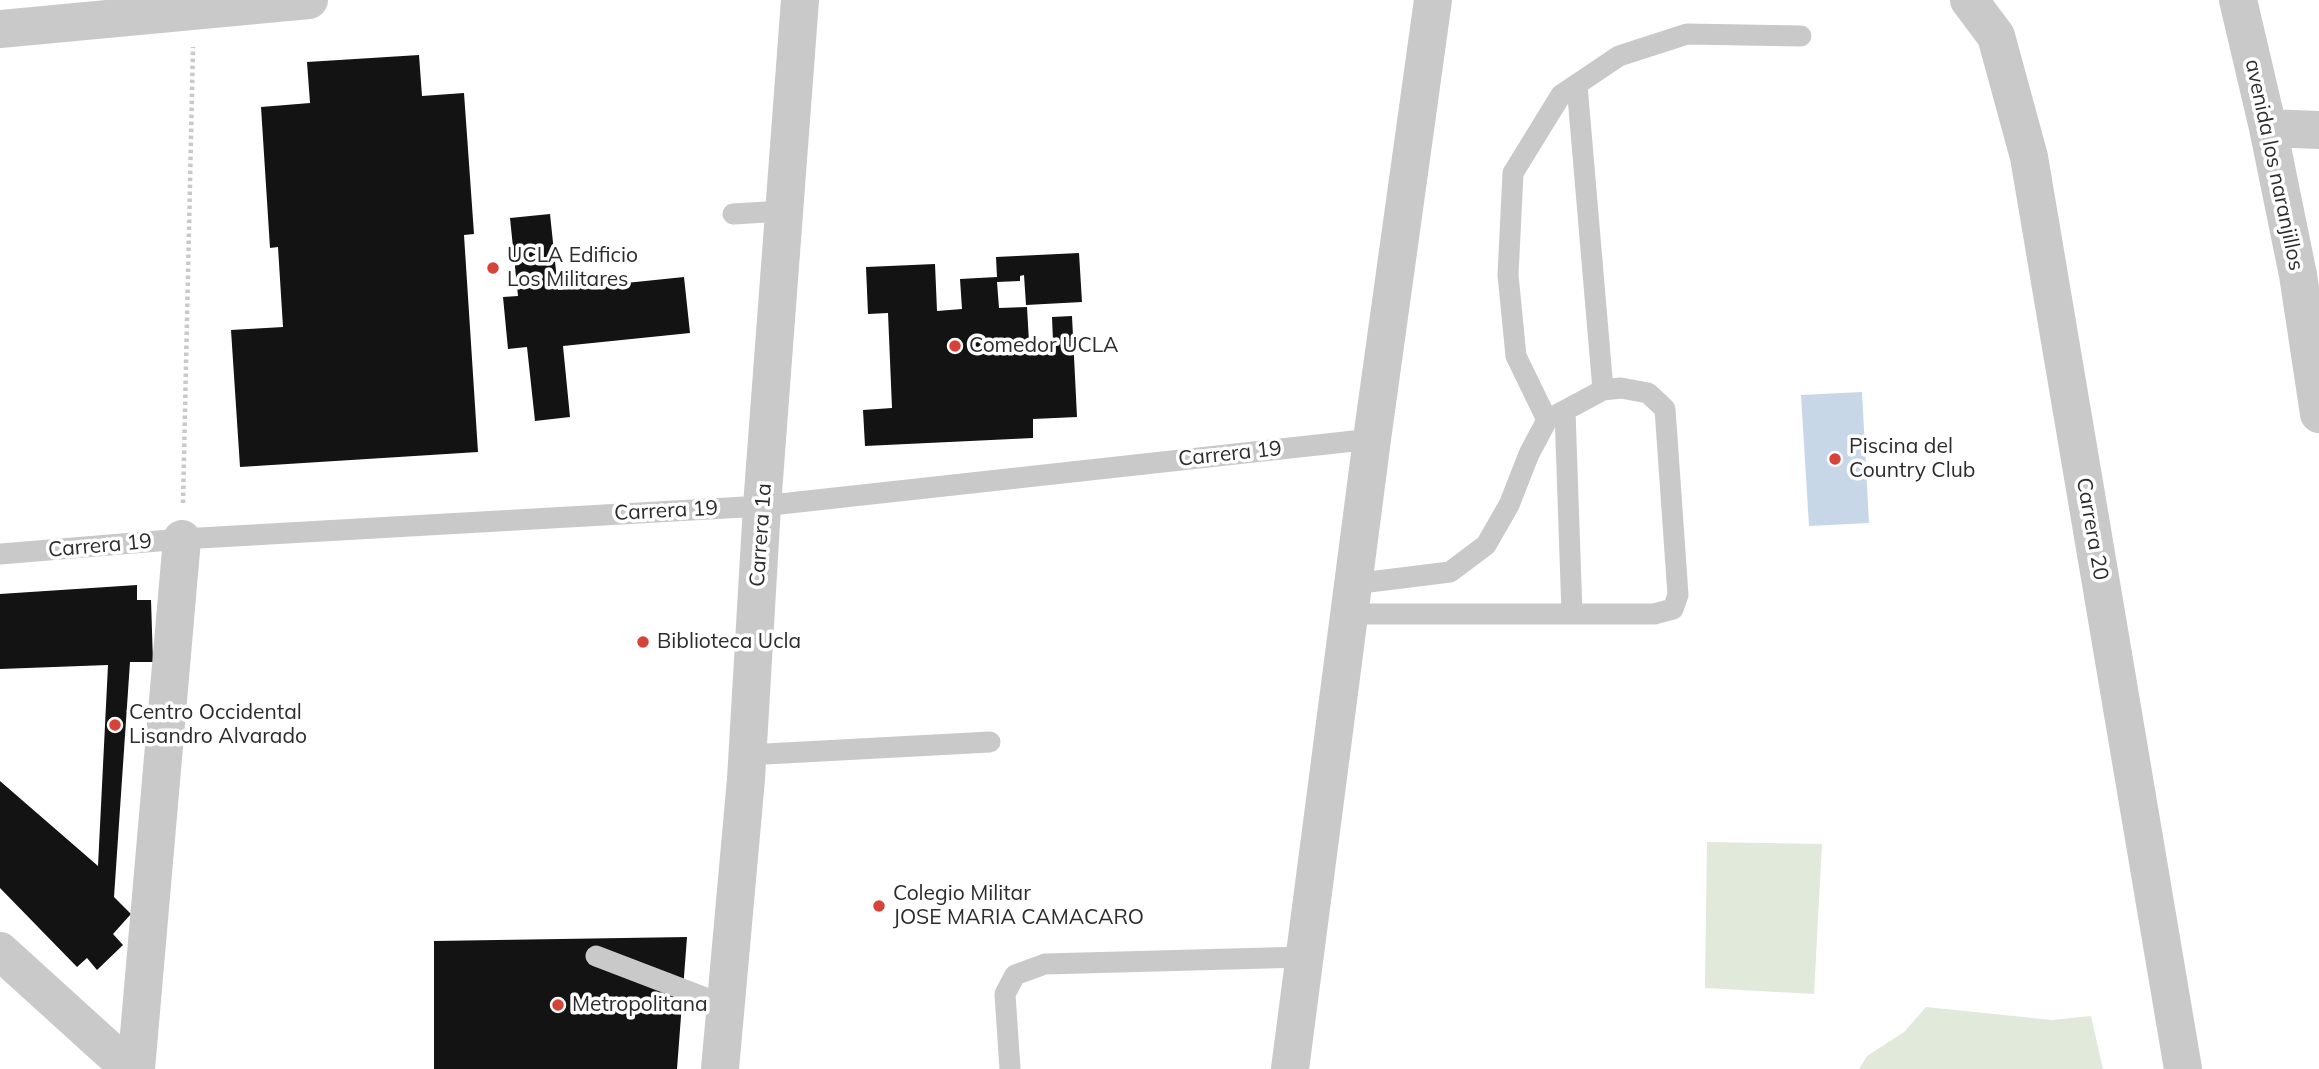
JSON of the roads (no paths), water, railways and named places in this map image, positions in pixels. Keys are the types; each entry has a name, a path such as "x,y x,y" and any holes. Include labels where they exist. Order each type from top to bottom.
{"street":[{"path":"0,29 195,5 309,0"},
{"name":"Carrera 1a","path":"720,1069 747,755 762,506 800,0"},
{"path":"1290,1069 1372,439 1433,0"},
{"name":"Carrera 20","path":"1969,0 1996,36 2028,157 2183,1069"},
{"name":"avenida los naranjillos","path":"2238,0 2298,275 2319,414"},
{"path":"2268,128 2319,130"},
{"path":"136,1069 182,539"},
{"path":"0,951 130,1069"}],"lane":[{"path":"1572,614 1556,415 1516,356 1508,275 1513,173 1561,95 1619,56 1688,34 1801,36"},
{"path":"1577,85 1603,390"},
{"path":"733,214 784,211"},
{"path":"1621,388 1648,393 1665,409 1678,595 1673,609 1654,614 1572,614 1351,599 1450,572 1486,545 1509,505 1529,454 1556,415 1603,390 1621,388"},
{"name":"Carrera 19","path":"0,554 182,539 762,506 1372,439"},
{"path":"747,755 990,742"},
{"path":"596,956 724,1004"},
{"path":"1010,1069 1005,994 1015,975 1045,964 1305,957"}],"water":[{"name":"Piscina del Country Club","path":"1862,392 1869,523 1809,526 1801,395"}],"place":[{"name":"UCLA Edificio Los Militares","path":"493,268"},
{"name":"Comedor UCLA","path":"955,346"},
{"name":"Piscina del Country Club","path":"1835,459"},
{"name":"Biblioteca Ucla","path":"643,642"},
{"name":"Centro Occidental Lisandro Alvarado","path":"115,725"},
{"name":"Colegio Militar JOSE MARIA CAMACARO","path":"879,906"},
{"name":"Metropolitana","path":"558,1005"}]}
